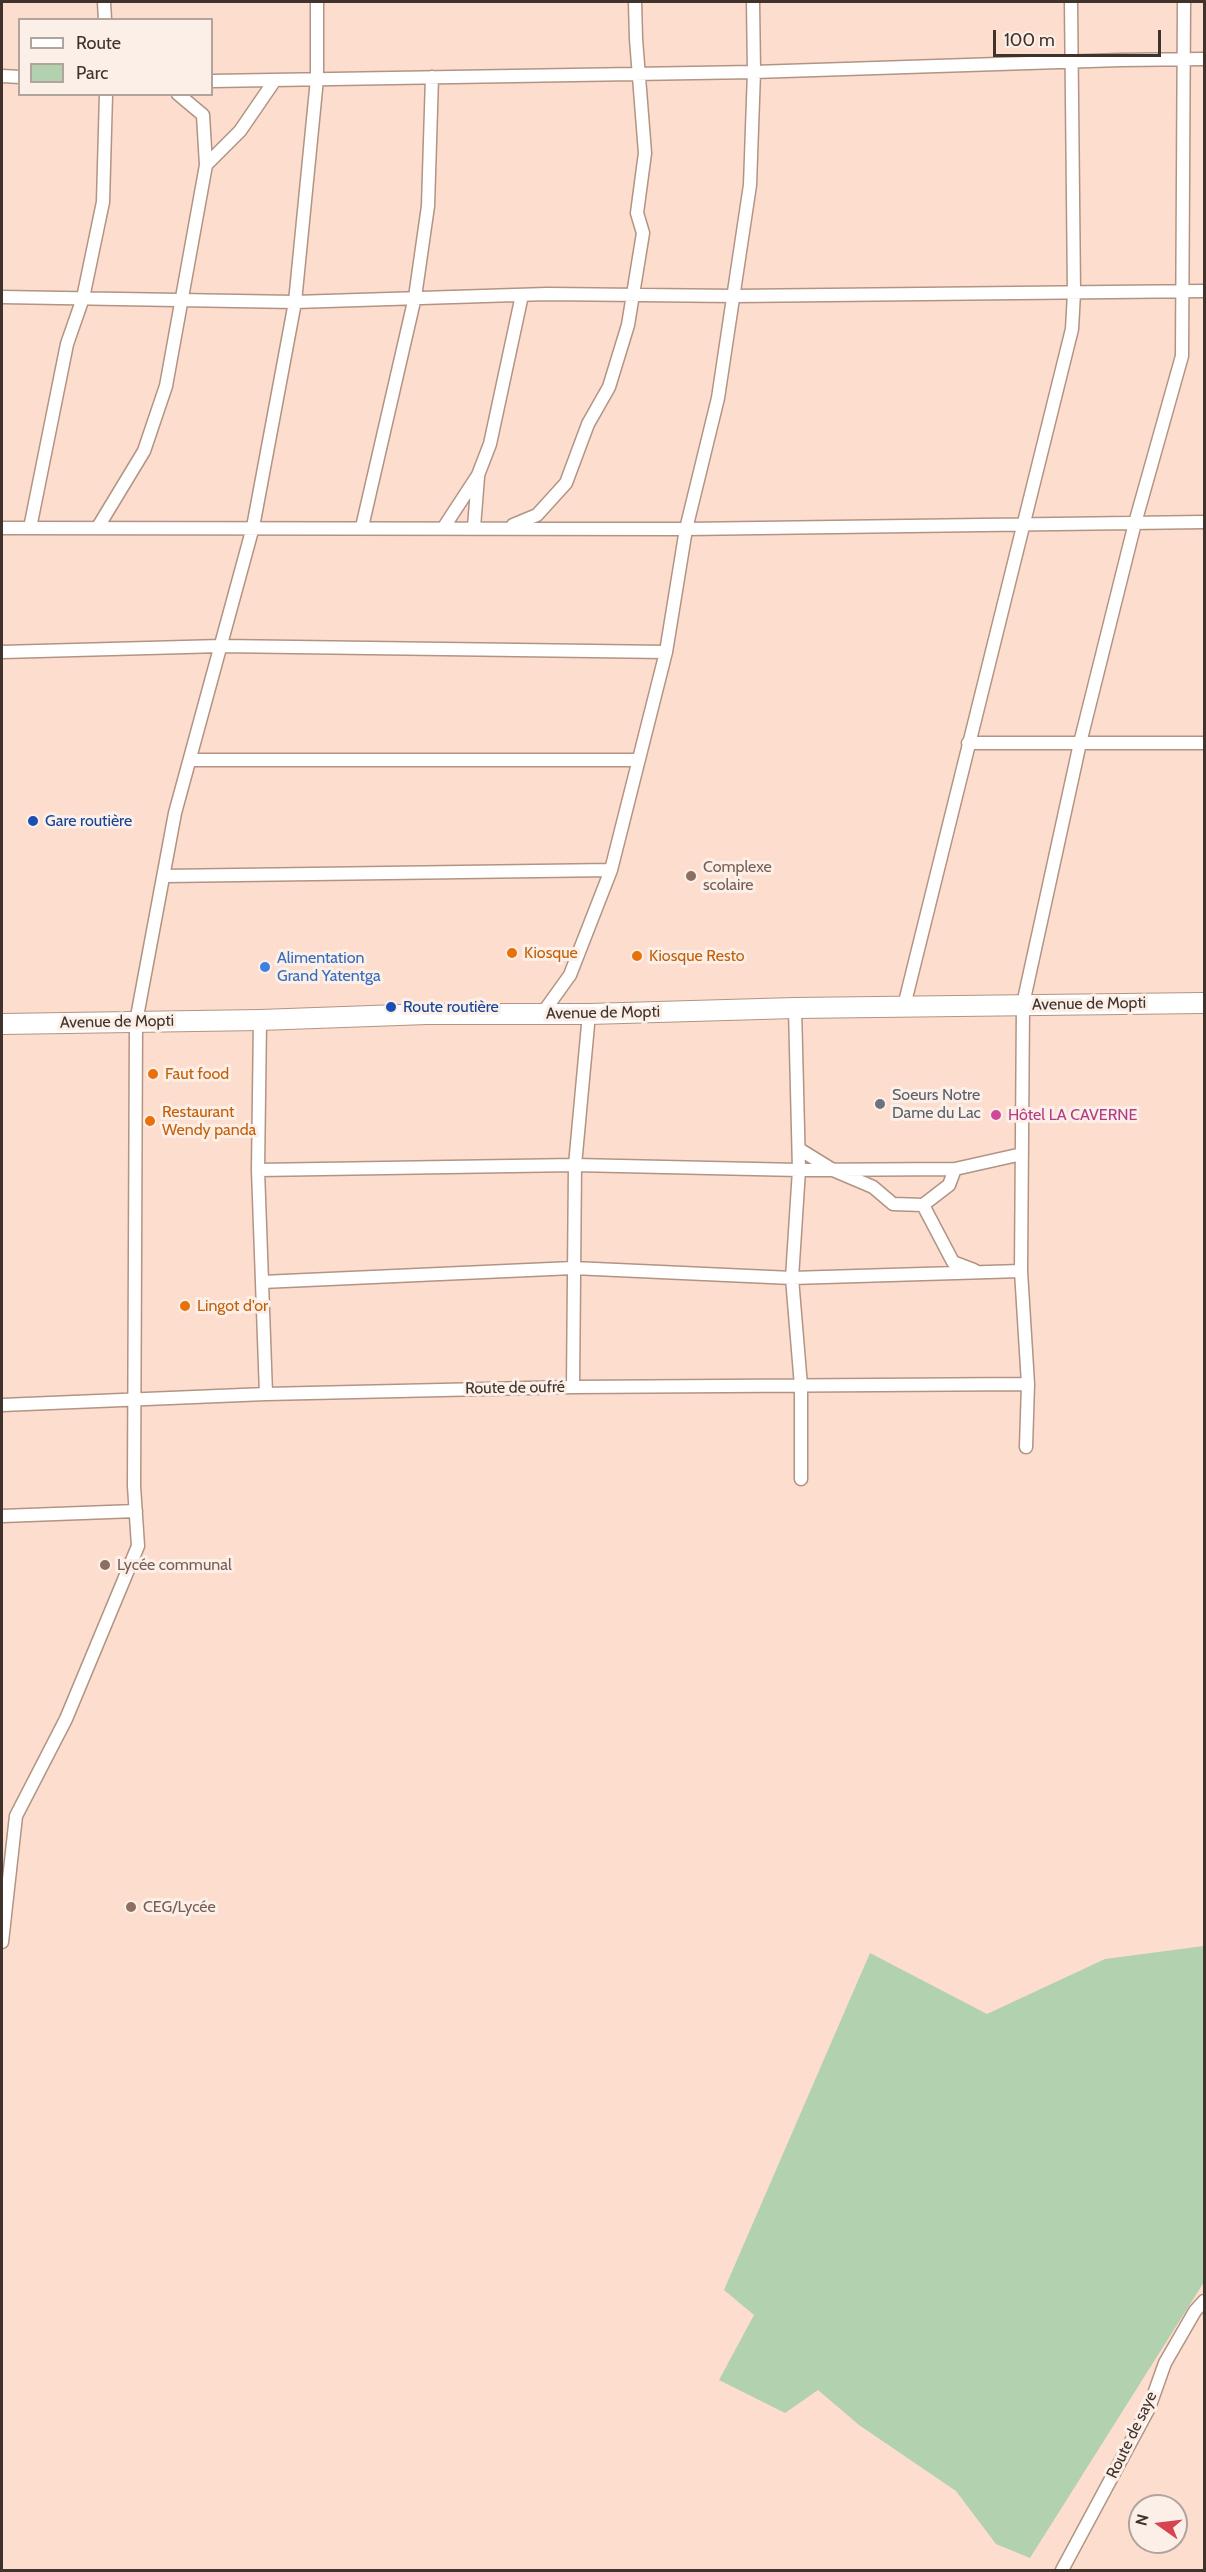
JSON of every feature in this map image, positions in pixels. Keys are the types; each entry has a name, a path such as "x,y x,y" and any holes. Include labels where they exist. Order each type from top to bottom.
{"main road":[{"name":"Avenue de Mopti","path":"2,1024 260,1020 427,1014 589,1014 904,1006 1204,1003"}],"street":[{"path":"105,2 105,18"},
{"path":"2,1942 16,1816 66,1719 138,1546 135,1400 136,1022 175,813 253,527 295,302 317,79 317,2"},
{"path":"508,528 537,515 566,483 588,424 609,387 628,325 643,233 637,213 645,153 635,2"},
{"path":"542,1014 570,975 611,870 666,652 686,529 718,398 750,185 754,72 753,2"},
{"path":"904,1006 1072,329 1074,293 1071,2"},
{"path":"1026,1447 1028,1384 1021,1271 1023,1004 1080,743 1135,523 1182,356 1184,2"},
{"path":"213,81 754,72 1072,61 1204,59"},
{"path":"2,76 18,77"},
{"path":"362,527 415,297 428,206 432,77"},
{"path":"206,165 240,131 275,80"},
{"path":"30,528 67,344 83,298 103,202 106,96"},
{"path":"98,527 144,451 166,386 206,165 203,116 180,96"},
{"path":"2,297 295,302 522,295 735,296 1204,291"},
{"path":"444,527 478,476 490,444 522,295"},
{"path":"474,528 478,476"},
{"path":"2,528 686,529 1204,522"},
{"path":"2,652 220,645 666,652"},
{"path":"968,743 1204,743"},
{"path":"190,760 638,760"},
{"path":"164,876 611,870"},
{"path":"795,1008 799,1170 792,1278 801,1386 801,1479"},
{"path":"573,1387 575,1165 589,1014"},
{"path":"260,1020 258,1170 266,1394"},
{"path":"799,1149 833,1170 873,1187 893,1204 923,1205 949,1185 955,1169"},
{"path":"258,1170 575,1165 799,1170 955,1169 1022,1154"},
{"path":"923,1205 953,1262 979,1272"},
{"path":"262,1282 573,1268 792,1278 1021,1271"},
{"name":"Route de oufré","path":"2,1405 266,1394 573,1387 1028,1384"},
{"path":"2,1516 136,1511"},
{"name":"Route de saye","path":"1062,2571 1149,2408 1165,2363 1195,2311 1204,2301"}],"green space":[{"path":"1204,1946 1204,2282 1030,2558 996,2544 956,2491 859,2425 818,2390 785,2413 719,2380 754,2315 724,2290 870,1953 987,2014 1105,1959"}],"place":[{"name":"Gare routière","path":"33,821"},
{"name":"Complexe scolaire","path":"691,876"},
{"name":"Kiosque","path":"512,953"},
{"name":"Kiosque Resto","path":"637,956"},
{"name":"Alimentation Grand Yatentga","path":"265,967"},
{"name":"Route routière","path":"391,1007"},
{"name":"Faut food","path":"153,1074"},
{"name":"Soeurs Notre Dame du Lac","path":"880,1104"},
{"name":"Hôtel LA CAVERNE","path":"996,1115"},
{"name":"Restaurant Wendy panda","path":"150,1121"},
{"name":"Lingot d'or","path":"185,1306"},
{"name":"Lycée communal","path":"105,1565"},
{"name":"CEG/Lycée","path":"131,1907"}]}
